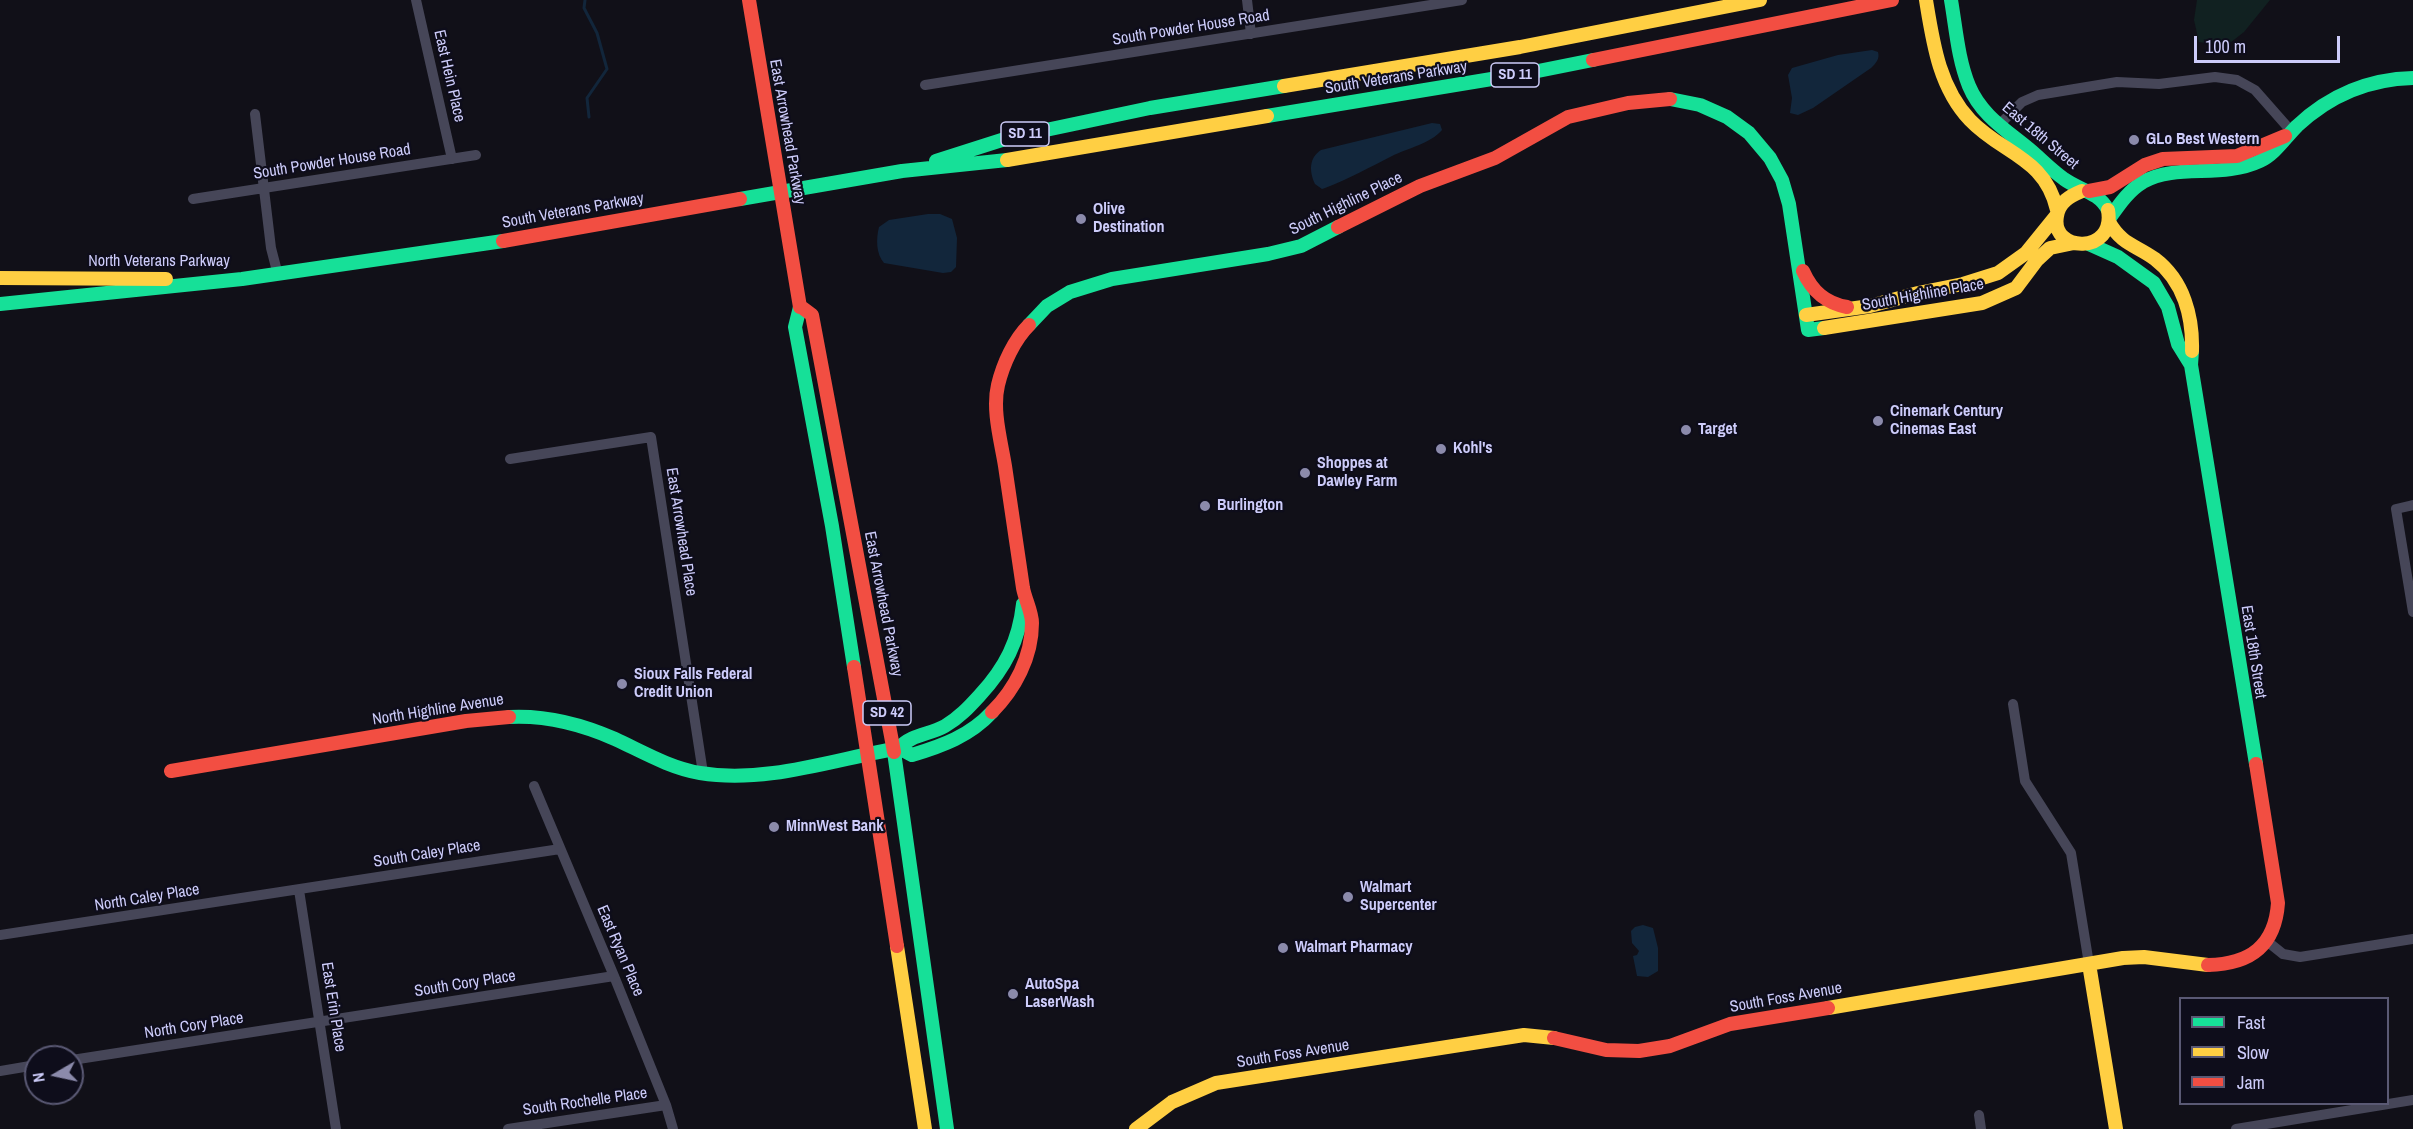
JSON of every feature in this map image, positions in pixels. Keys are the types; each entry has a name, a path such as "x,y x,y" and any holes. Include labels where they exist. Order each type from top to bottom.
{"main road":[{"name":"East Arrowhead Parkway","path":"749,0 800,306 795,327 832,526 925,1129"},
{"name":"South Veterans Parkway","path":"902,171 1008,138 1150,108 1543,43 1760,0"},
{"name":"South Veterans Parkway","path":"248,279 390,259 902,171 988,163 1528,73 1892,0"},
{"name":"East 18th Street","path":"1926,0 1937,62 1952,95 1966,116 2041,175 2049,185 2059,230 2064,237 2074,243 2089,244 2132,266 2154,284 2168,307 2178,344 2191,365"},
{"name":"East 18th Street","path":"1951,0 1970,86 1982,108 1999,126 2061,177 2101,197 2106,204 2109,220 2124,244 2161,264 2177,285 2186,303 2195,343 2191,365 2278,903 2277,920 2268,942"},
{"path":"2089,244 2102,237 2109,220 2128,194 2154,177 2170,172 2226,172 2241,168 2274,154 2290,134 2326,104 2348,91 2388,79 2413,78"},
{"name":"South Highline Place","path":"1024,592 1023,615 1017,643 1006,665 957,718 939,729 908,737 896,749 912,755 946,745 970,732 1003,701 1023,667 1032,634 1030,611 1024,592 1000,437 998,386 1008,357 1022,332 1047,306 1070,292 1112,279 1268,254 1301,246 1420,186 1495,158 1568,117 1594,109 1657,99 1685,101 1714,111 1738,125 1760,145 1782,180 1789,204 1809,330 1982,303 2016,288 2050,248 2074,243"},
{"path":"2085,191 2114,187 2143,166 2166,157 2233,157 2290,134"},
{"name":"East 18th Street","path":"2056,213 2066,197 2085,191"},
{"name":"South Highline Place","path":"1806,315 1862,308 1965,285 1996,275 2013,264 2031,247 2056,213"},
{"path":"1797,255 1808,282 1820,295 1841,306 1862,308"},
{"name":"North Veterans Parkway","path":"0,278 248,279"},
{"name":"North Veterans Parkway","path":"0,304 248,279"},
{"name":"East Arrowhead Parkway","path":"800,306 812,315 896,749 946,1129"},
{"name":"North Highline Avenue","path":"171,771 466,721 514,715 544,717 588,728 669,764 703,773 750,774 896,749"},
{"name":"South Foss Avenue","path":"1136,1129 1156,1112 1201,1088 1275,1073 1524,1035 1542,1035 1606,1050 1641,1052 1675,1046 1731,1023 2140,957 2198,965 2216,964 2245,959 2268,942"},
{"path":"2089,964 2116,1129"}],"street":[{"name":"East Hein Place","path":"416,0 452,159"},
{"path":"1246,0 1251,34"},
{"name":"South Powder House Road","path":"925,85 1461,0"},
{"path":"1999,126 2022,102 2038,95 2117,82 2159,84 2215,77 2237,80 2255,90 2290,134"},
{"path":"255,114 271,248 278,275"},
{"name":"South Powder House Road","path":"194,199 476,155"},
{"name":"East Arrowhead Place","path":"510,459 651,437 703,773"},
{"path":"2413,506 2396,509 2413,612"},
{"path":"2013,704 2025,781 2071,853 2089,964"},
{"name":"East Ryan Place","path":"534,786 615,976 674,1129"},
{"name":"South Caley Place","path":"299,890 560,849"},
{"name":"North Caley Place","path":"0,935 299,890"},
{"name":"East Erin Place","path":"299,890 336,1129"},
{"path":"2268,942 2283,954 2300,957 2413,939"},
{"name":"South Cory Place","path":"320,1021 615,976"},
{"name":"North Cory Place","path":"84,1058 320,1021"},
{"path":"0,1071 24,1067"},
{"path":"2389,1105 2413,1101"},
{"name":"South Rochelle Place","path":"508,1129 666,1105"},
{"path":"2236,1129 2388,1105"},
{"path":"1979,1115 1981,1129"}],"shaded area":[{"path":"2197,0 2270,0 2244,32 2226,46 2199,42 2194,20"}],"water":[{"path":"1872,50 1878,52 1878,57 1871,68 1813,108 1798,115 1790,113 1792,98 1788,75 1792,68 1838,55"},
{"path":"1432,123 1440,124 1442,130 1425,142 1325,188 1322,189 1315,184 1311,165 1314,157 1321,150"},
{"path":"940,214 952,219 957,238 956,267 951,272 943,273 884,263 877,246 879,227 889,220"},
{"path":"1643,925 1653,928 1658,948 1658,971 1648,977 1637,976 1633,956 1639,951 1632,943 1631,931"}],"waterway":[{"path":"585,0 584,8 597,33 607,69 587,98 589,117"}],"traffic: fast":[{"path":"1951,0 1962,65 1969,86 1980,105 1987,114 2055,172 2070,183 2094,195 2108,210"},
{"path":"1267,116 1528,73 1593,60"},
{"path":"2109,219 2128,194 2143,182 2170,173 2215,171 2260,161 2275,150 2309,115 2336,98 2365,86 2413,78"},
{"path":"936,161 1008,138 1150,108 1284,86"},
{"path":"1670,99 1700,105 1727,117 1749,133 1770,158 1782,180 1789,204 1808,330 1824,328"},
{"path":"740,199 902,171 1007,160"},
{"path":"1029,325 1047,306 1070,292 1112,279 1268,254 1301,246 1338,227"},
{"path":"0,304 242,279 503,241"},
{"path":"2089,244 2118,257 2154,283 2168,307 2178,344 2191,365"},
{"path":"800,307 795,327 832,526 854,667"},
{"path":"2192,351 2191,365 2256,764"},
{"path":"899,748 915,737 950,723 968,708 989,685 1004,664 1014,642 1023,604"},
{"path":"509,717 536,717 576,725 689,771 725,776 800,769 899,748 912,755 965,734 992,712"},
{"path":"894,752 947,1129"}],"traffic: slow":[{"path":"1284,86 1520,47 1760,0"},
{"path":"1926,0 1939,64 1959,107 1982,131 2033,167 2051,192 2057,210"},
{"path":"1007,160 1267,116"},
{"path":"2082,191 2066,200 2058,211 2058,228 2063,237 2083,244 2094,241 2102,235 2108,225 2108,210"},
{"path":"1806,315 1870,306 1963,284 1998,273 2026,253 2056,216"},
{"path":"2109,222 2119,236 2155,259 2173,278 2185,300 2191,325 2192,351"},
{"path":"1824,328 1982,303 2016,288 2037,260 2050,248 2074,243"},
{"path":"0,278 166,279"},
{"path":"897,946 925,1129"},
{"path":"1828,1008 2123,958 2144,957 2208,965"},
{"path":"2089,964 2116,1129"},
{"path":"1136,1129 1172,1102 1216,1083 1524,1035 1554,1038"}],"traffic: jam":[{"path":"749,0 800,307"},
{"path":"1593,60 1892,0"},
{"path":"1338,227 1420,186 1495,158 1568,117 1628,103 1670,99"},
{"path":"2089,191 2110,187 2145,165 2163,159 2237,156 2285,136"},
{"path":"503,241 740,199"},
{"path":"1803,271 1820,295 1847,307"},
{"path":"800,306 812,315 894,752"},
{"path":"992,712 1008,693 1021,672 1031,636 1032,619 1023,588 996,405 998,385 1006,361 1014,345 1029,325"},
{"path":"854,667 897,946"},
{"path":"171,771 466,721 509,717"},
{"path":"2208,965 2236,961 2258,950 2272,931 2276,918 2278,903 2256,764"},
{"path":"1554,1038 1606,1050 1639,1051 1670,1046 1730,1024 1828,1008"}],"place":[{"name":"GLo Best Western","path":"2134,140"},
{"name":"Olive Destination","path":"1081,219"},
{"name":"Cinemark Century Cinemas East","path":"1878,421"},
{"name":"Target","path":"1686,430"},
{"name":"Kohl's","path":"1441,449"},
{"name":"Shoppes at Dawley Farm","path":"1305,473"},
{"name":"Burlington","path":"1205,506"},
{"name":"Sioux Falls Federal Credit Union","path":"622,684"},
{"name":"MinnWest Bank","path":"774,827"},
{"name":"Walmart Supercenter","path":"1348,897"},
{"name":"Walmart Pharmacy","path":"1283,948"},
{"name":"AutoSpa LaserWash","path":"1013,994"}]}
